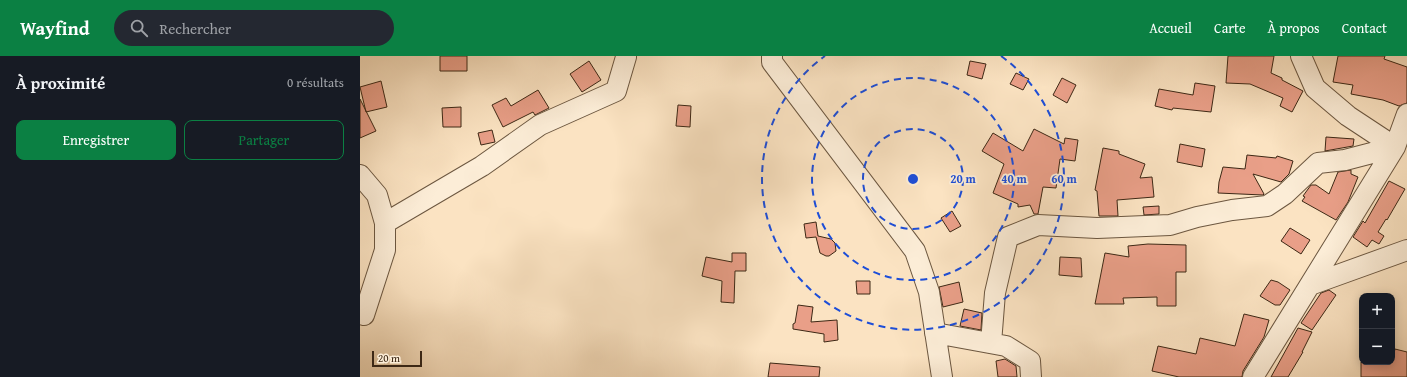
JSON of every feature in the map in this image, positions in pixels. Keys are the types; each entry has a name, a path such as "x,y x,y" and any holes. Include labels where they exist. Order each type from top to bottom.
{"street":[{"path":"772,56 772,62 914,251 929,292 942,377"},
{"path":"1301,56 1315,88 1348,116 1395,147"},
{"path":"385,223 482,166 540,125 616,91 626,57"},
{"path":"1253,377 1395,147 1407,114"},
{"path":"991,343 995,292 1008,237 1038,225 1097,228 1170,225 1197,217 1232,210 1267,206 1285,194 1318,163 1345,160 1395,147"},
{"path":"360,176 377,195 385,223 385,250 364,315"},
{"path":"1310,285 1407,250"},
{"path":"935,333 1006,346 1030,360 1031,377"}],"building":[{"path":"440,56 467,56 467,71 440,71"},
{"path":"1228,56 1274,56 1271,73 1303,91 1292,112 1280,106 1283,98 1250,84 1226,83"},
{"path":"1338,56 1385,56 1384,59 1407,67 1407,103 1399,106 1383,100 1351,94 1353,85 1333,82"},
{"path":"589,61 601,80 582,92 570,74"},
{"path":"970,61 986,64 982,79 967,75"},
{"path":"1016,73 1029,79 1023,90 1010,84"},
{"path":"1062,78 1076,85 1067,103 1053,95"},
{"path":"381,81 387,107 366,112 360,87"},
{"path":"1195,83 1215,86 1211,112 1173,108 1172,110 1155,106 1159,89 1193,95"},
{"path":"538,90 549,108 535,115 533,112 503,127 492,105 506,98 511,106"},
{"path":"360,99 376,131 360,138"},
{"path":"678,105 691,106 690,127 676,126"},
{"path":"461,107 461,127 443,127 442,108"},
{"path":"1034,129 1064,144 1065,138 1078,140 1075,161 1060,159 1056,188 1043,187 1038,214 1034,214 1030,205 1018,207 1018,204 993,193 1004,164 982,151 993,133 1023,151"},
{"path":"492,130 495,142 481,145 478,133"},
{"path":"1326,137 1354,139 1353,146 1325,151"},
{"path":"1180,144 1205,149 1202,167 1177,162"},
{"path":"1103,148 1119,151 1119,154 1145,164 1140,178 1152,177 1154,197 1117,200 1118,216 1099,216 1097,191 1095,190"},
{"path":"1247,155 1276,158 1277,156 1293,161 1289,174 1281,182 1253,174 1264,194 1263,195 1218,193 1223,167 1245,169"},
{"path":"1351,170 1351,174 1358,177 1348,202 1336,220 1302,201 1305,197 1303,196 1311,185 1316,185 1329,194 1338,172"},
{"path":"1389,181 1405,189 1387,220 1386,219 1378,232 1384,236 1379,244 1372,240 1367,247 1353,237 1363,221 1365,223"},
{"path":"1159,206 1159,214 1144,215 1143,207"},
{"path":"952,211 961,226 950,232 941,218"},
{"path":"816,222 818,236 831,239 835,243 836,251 829,256 820,253 816,237 806,238 804,224"},
{"path":"1290,228 1310,240 1301,254 1281,241"},
{"path":"1148,244 1186,245 1186,272 1176,272 1176,306 1157,306 1157,297 1123,298 1124,304 1095,304 1105,253 1129,257 1128,246"},
{"path":"732,253 746,253 746,271 735,271 734,303 721,302 722,281 702,276 706,257 732,262"},
{"path":"1060,257 1081,258 1082,277 1059,275"},
{"path":"1271,280 1278,282 1290,290 1280,305 1275,305 1260,296"},
{"path":"856,281 870,281 870,294 857,294"},
{"path":"959,282 963,302 943,307 939,287"},
{"path":"1329,290 1336,295 1312,330 1301,323 1321,293"},
{"path":"798,305 813,307 811,322 837,320 838,340 824,342 824,334 793,329"},
{"path":"964,309 982,313 981,330 960,326"},
{"path":"1244,314 1269,320 1264,337 1243,371 1242,377 1179,377 1152,371 1158,346 1196,354 1200,338 1235,346"},
{"path":"1298,328 1312,332 1303,352 1288,377 1271,377"},
{"path":"1395,349 1407,352 1407,377 1361,377 1361,365 1395,365"},
{"path":"1005,359 1016,366 1017,377 998,377 996,361"},
{"path":"770,363 820,367 819,377 768,377"}]}
